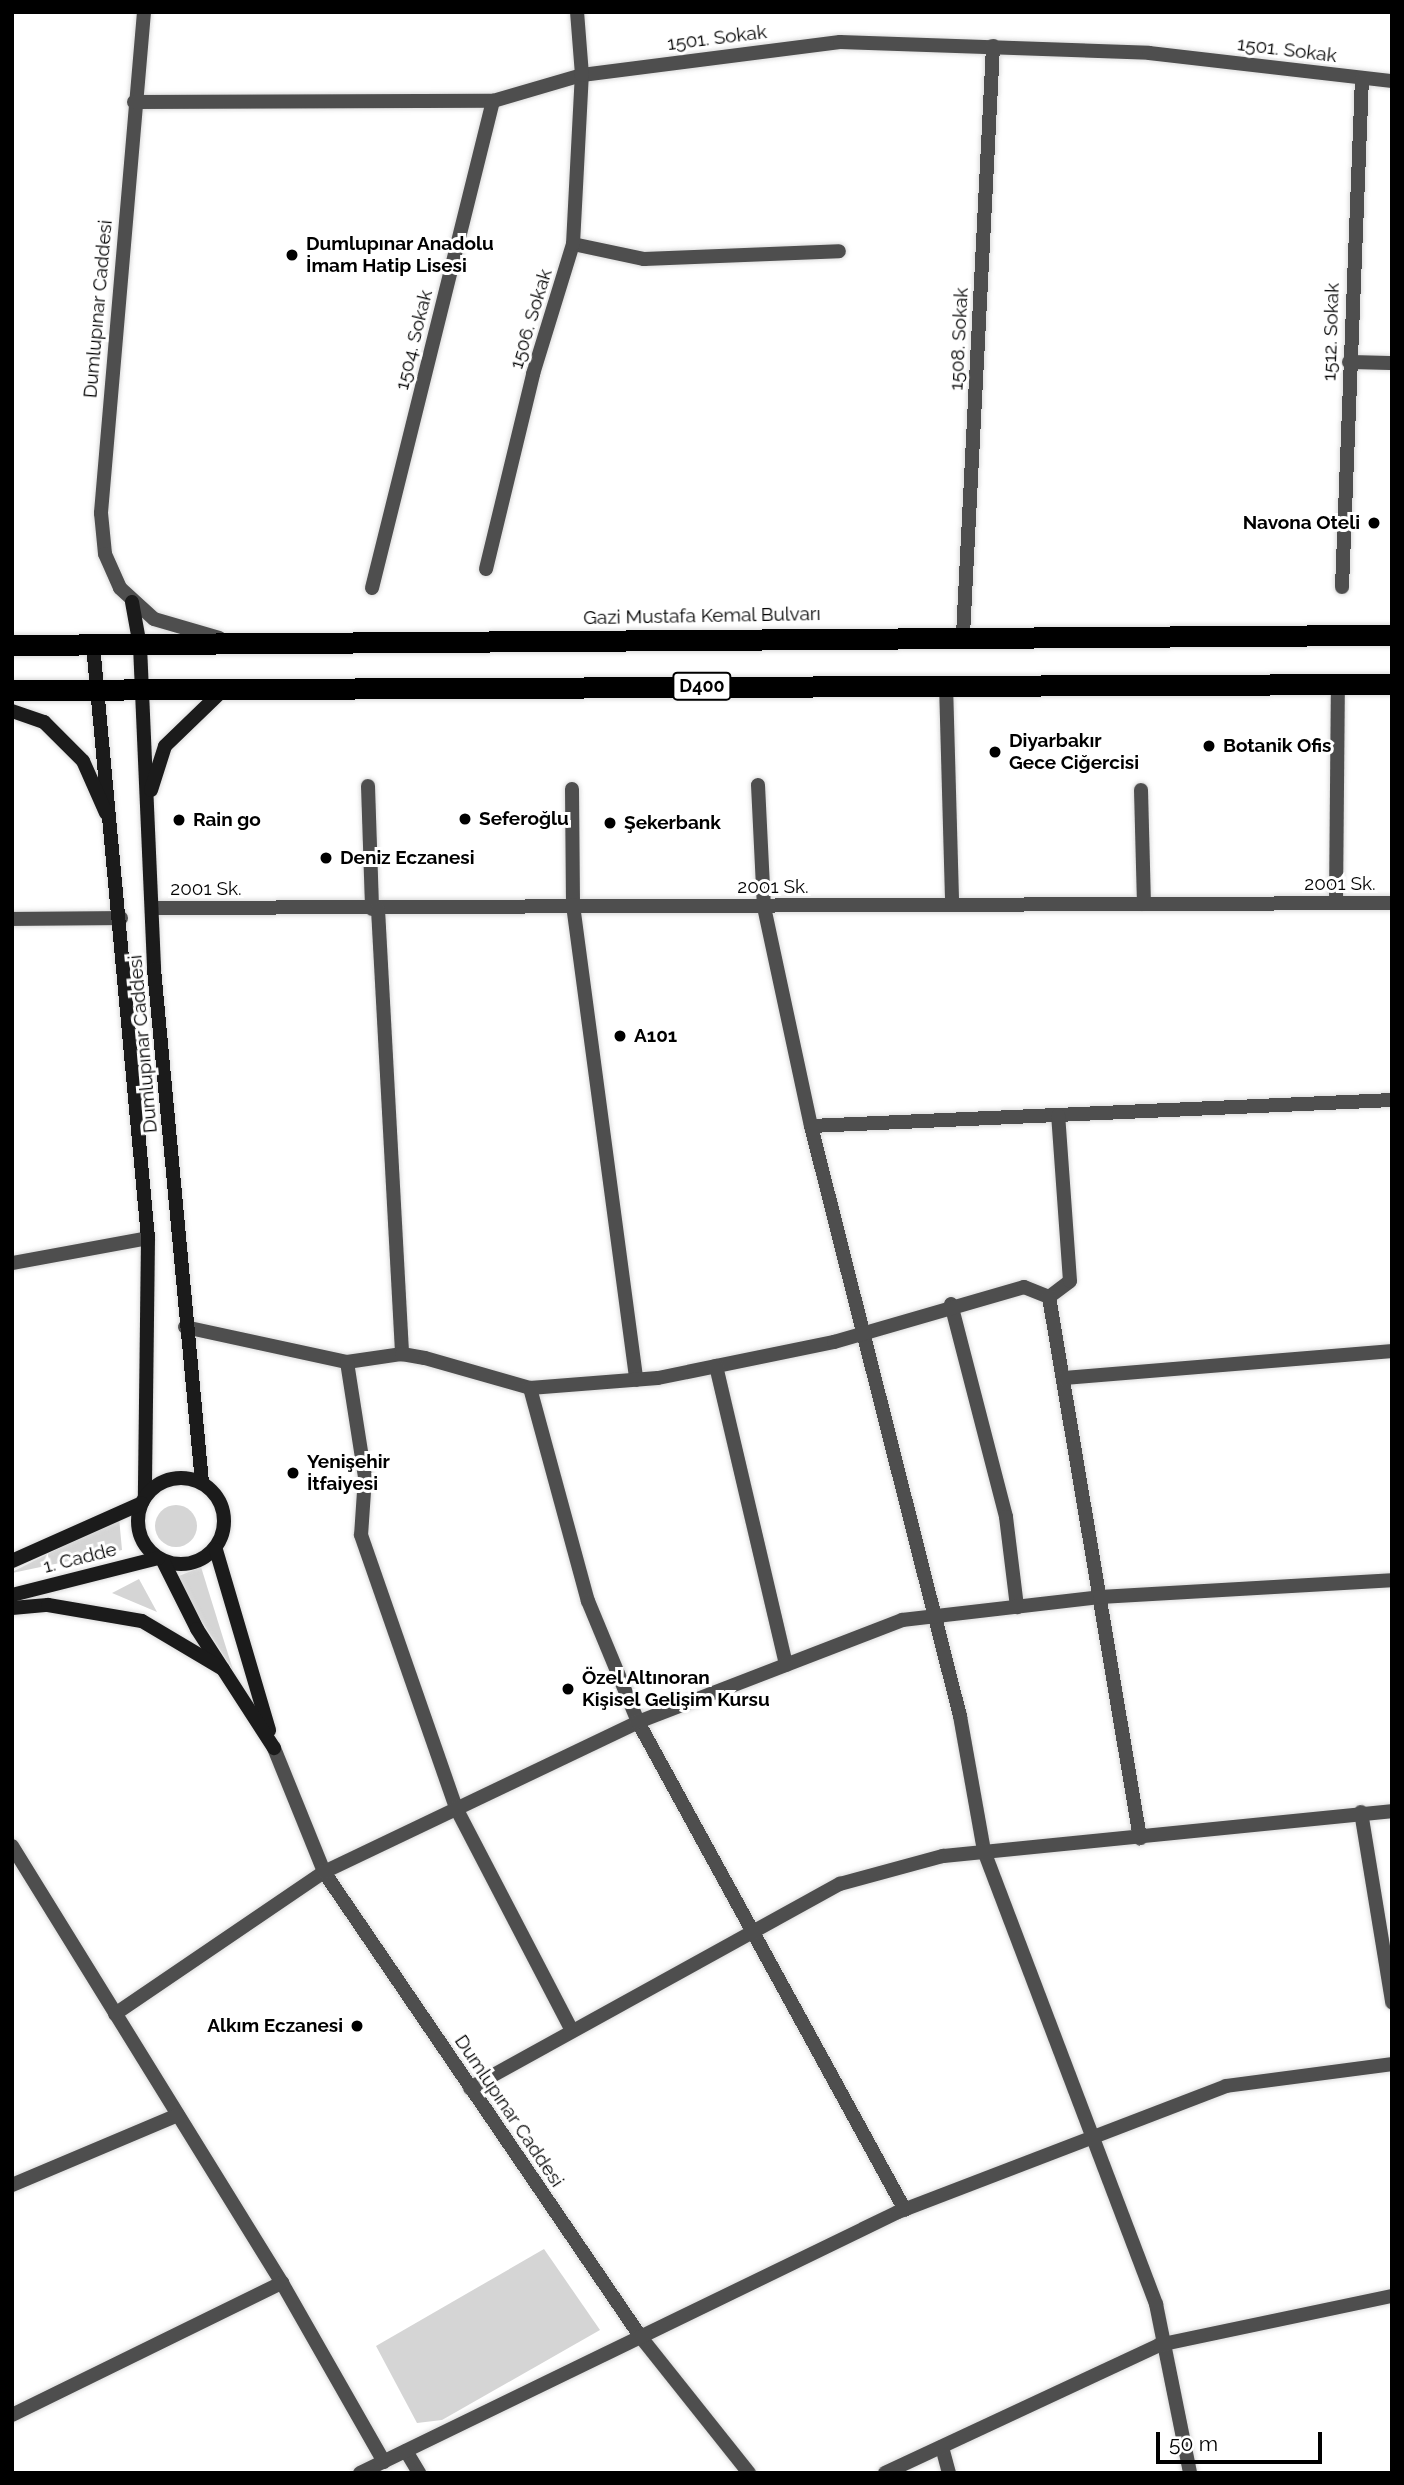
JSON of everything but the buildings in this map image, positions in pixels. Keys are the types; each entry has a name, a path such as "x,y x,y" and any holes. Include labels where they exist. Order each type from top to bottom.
{"highway":[{"name":"Gazi Mustafa Kemal Bulvarı","path":"12,645 140,646 963,635 1392,635"},
{"name":"D400","path":"12,690 1392,684"}],"street":[{"name":"Dumlupınar Caddesi","path":"144,12 134,102 101,513 105,554 132,602 140,646 154,908 186,1327 202,1483"},
{"name":"1506. Sokak","path":"486,569 533,374 573,244 582,75 577,12"},
{"name":"1501. Sokak","path":"134,102 493,101 582,75 840,42 1149,53 1392,81"},
{"name":"1508. Sokak","path":"963,635 993,46"},
{"name":"1512. Sokak","path":"1342,587 1362,79"},
{"name":"1504. Sokak","path":"372,588 493,101"},
{"path":"573,244 644,259 839,251"},
{"path":"1349,362 1392,363"},
{"name":"Dumlupınar Caddesi","path":"132,602 154,619 244,644"},
{"name":"Dumlupınar Caddesi","path":"93,645 121,918 148,1238 144,1500"},
{"path":"946,684 952,903"},
{"path":"1336,902 1338,684"},
{"path":"148,797 165,747 223,690"},
{"path":"12,711 44,722 83,761 111,823"},
{"path":"758,785 764,907 811,1126 866,1331 936,1616 984,1851 1097,2139 1156,2304 1159,2345 1190,2473"},
{"path":"368,786 402,1354"},
{"path":"572,789 573,905 636,1380"},
{"path":"1141,790 1144,904"},
{"name":"2001 Sk.","path":"154,908 1392,903"},
{"path":"12,919 121,918"},
{"path":"811,1126 1392,1100"},
{"path":"1049,1297 1070,1281 1058,1115"},
{"path":"12,1263 148,1238"},
{"path":"186,1327 347,1362 402,1354 530,1388 636,1380 716,1366 866,1331 951,1304 1024,1287 1049,1297"},
{"path":"1049,1297 1065,1378 1140,1838"},
{"path":"951,1304 1006,1517 1017,1607"},
{"path":"1065,1378 1392,1351"},
{"path":"347,1362 365,1477 362,1535 456,1808 571,2029"},
{"path":"716,1366 786,1665"},
{"path":"530,1388 588,1601 638,1723 754,1929 905,2210"},
{"path":"178,1478 202,1483 222,1506 224,1527 216,1550 195,1563 161,1559 140,1537 144,1500 178,1478"},
{"name":"1. Cadde","path":"12,1561 144,1500"},
{"name":"Dumlupınar Caddesi","path":"216,1550 274,1748 324,1872 640,2336 749,2473"},
{"name":"Dumlupınar Caddesi","path":"161,1559 223,1669 274,1748"},
{"name":"1. Cadde","path":"12,1595 161,1559"},
{"path":"115,2014 324,1872 638,1723 902,1620 1100,1597 1392,1580"},
{"path":"12,1608 48,1605 142,1620 223,1669"},
{"path":"470,2088 571,2029 841,1884 984,1851 1140,1838 1361,1812 1392,1811"},
{"path":"1361,1812 1386,1934 1392,2002"},
{"path":"12,1846 282,2283 384,2462"},
{"path":"360,2473 905,2210 1097,2139 1226,2086 1392,2064"},
{"path":"12,2185 178,2115"},
{"path":"12,2415 282,2283"},
{"path":"885,2473 1159,2345 1392,2296"},
{"path":"942,2446 949,2473"},
{"path":"406,2451 419,2473"}],"shaded area":[{"path":"176,1505 191,1511 197,1526 191,1541 176,1547 161,1541 155,1526 161,1511"},
{"path":"119,1518 122,1550 12,1573 12,1572"},
{"path":"201,1567 233,1670 174,1578"},
{"path":"139,1579 157,1612 112,1593"},
{"path":"544,2249 600,2330 442,2420 417,2423 376,2346"}],"place":[{"name":"Dumlupınar Anadolu İmam Hatip Lisesi","path":"292,255"},
{"name":"Navona Oteli","path":"1374,523"},
{"name":"Botanik Ofis","path":"1209,746"},
{"name":"Diyarbakır Gece Ciğercisi","path":"995,752"},
{"name":"Seferoğlu","path":"465,819"},
{"name":"Rain go","path":"179,820"},
{"name":"Şekerbank","path":"610,823"},
{"name":"Deniz Eczanesi","path":"326,858"},
{"name":"A101","path":"620,1036"},
{"name":"Yenişehir İtfaiyesi","path":"293,1473"},
{"name":"Özel Altınoran Kişisel Gelişim Kursu","path":"568,1689"},
{"name":"Alkım Eczanesi","path":"357,2026"}]}
